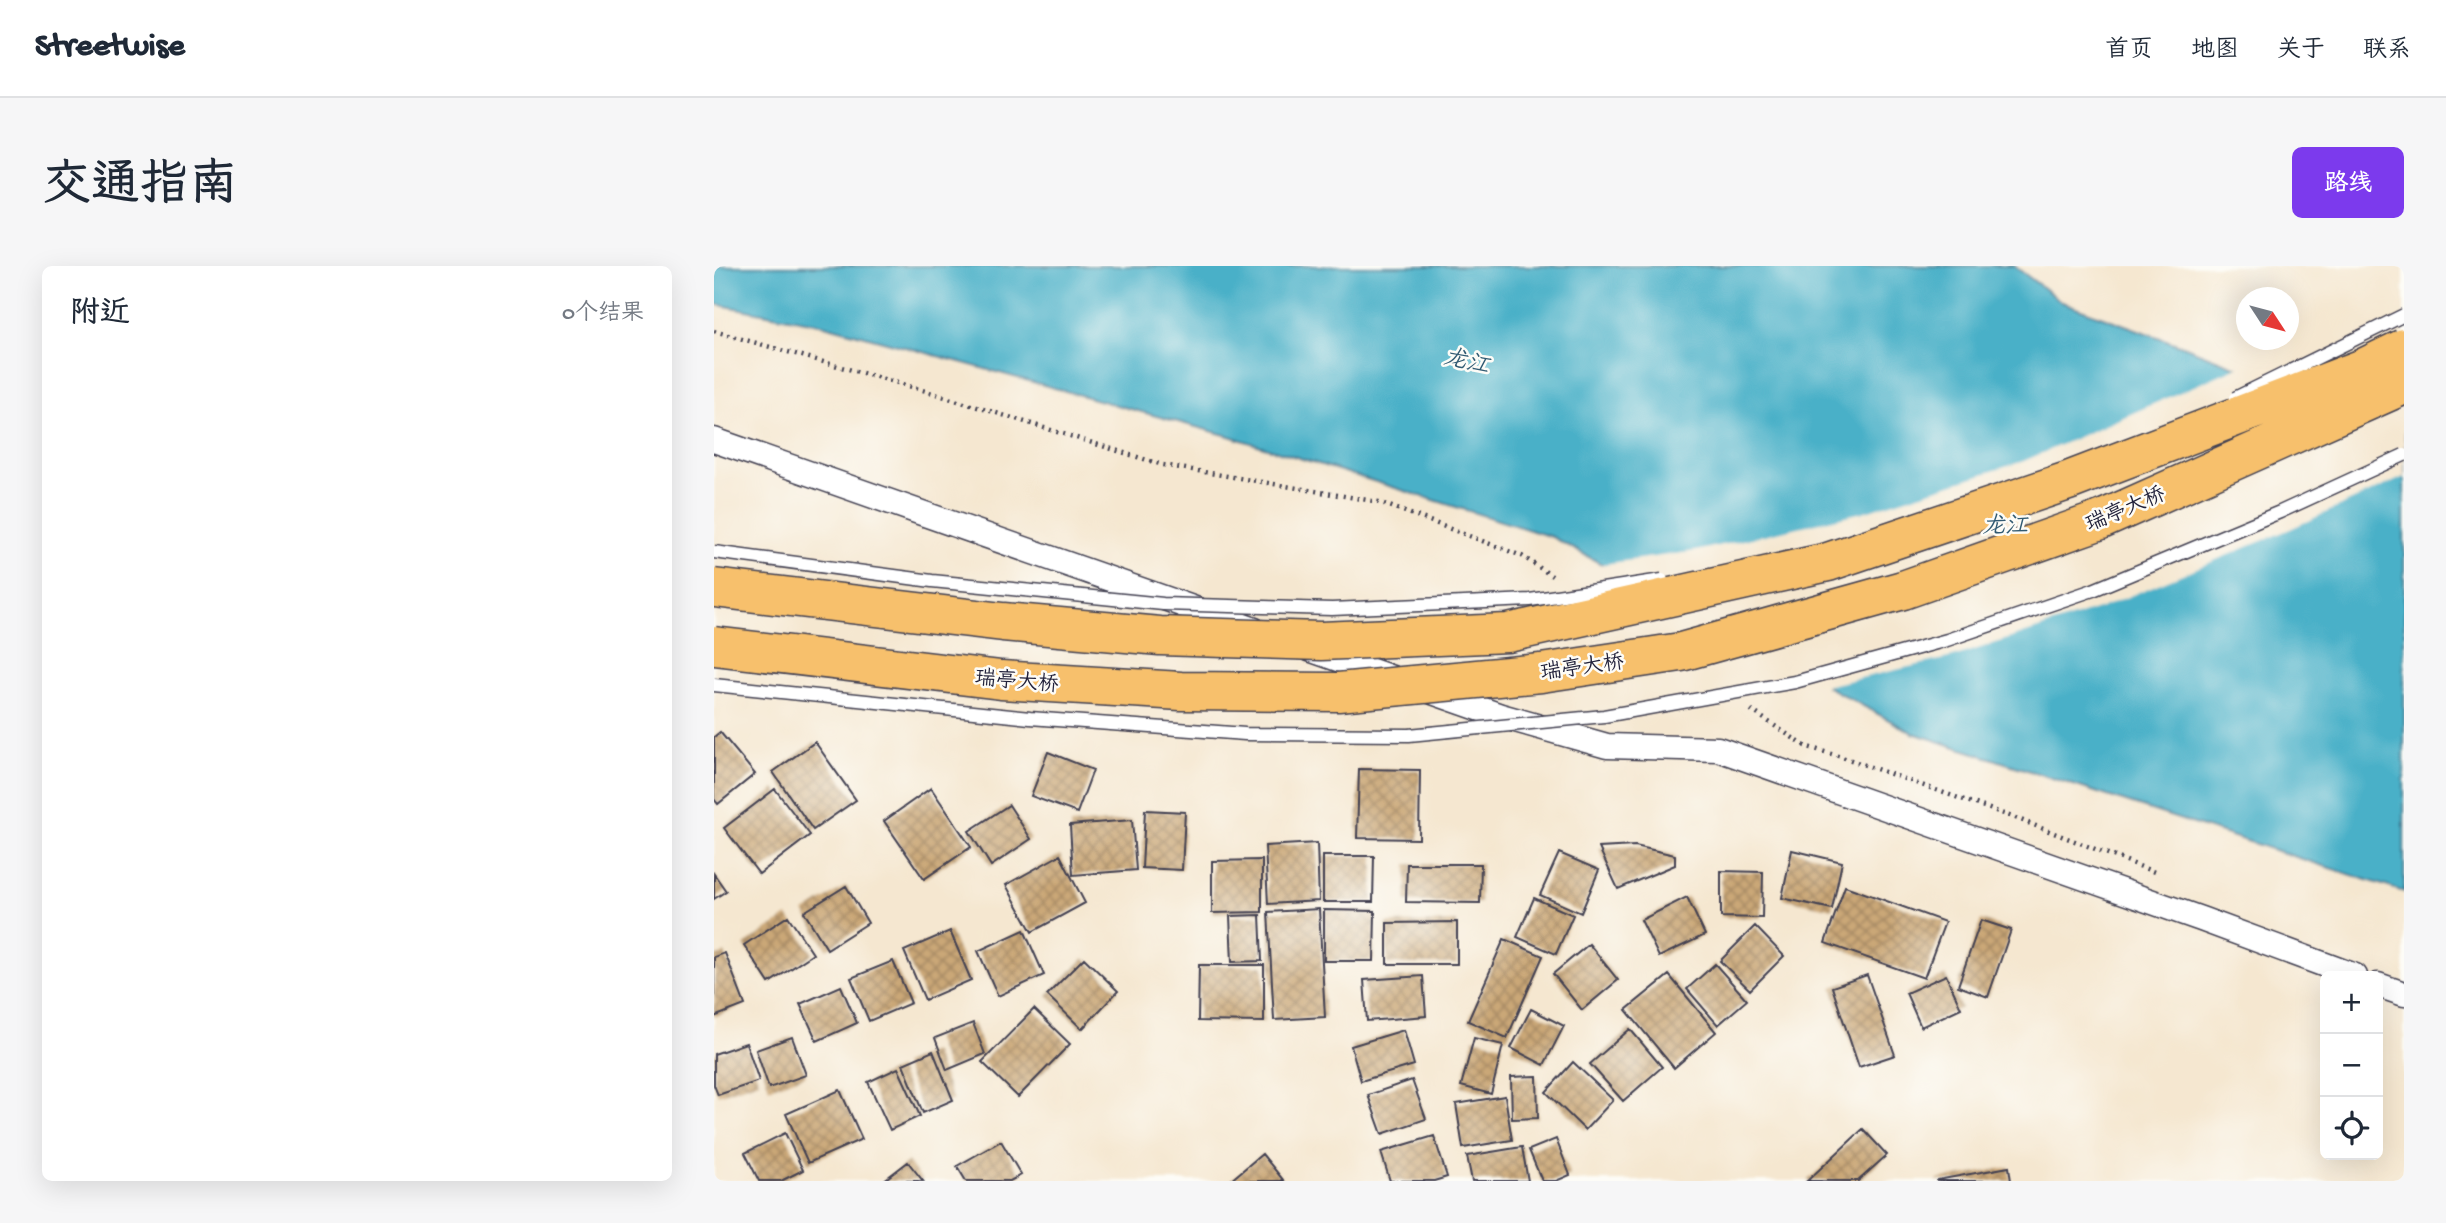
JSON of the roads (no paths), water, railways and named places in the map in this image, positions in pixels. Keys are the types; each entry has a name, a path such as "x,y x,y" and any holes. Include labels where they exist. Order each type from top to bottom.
{"main road":[{"path":"714,588 1003,622 1160,636 1321,641 1508,633 1828,562 2068,481 2361,369 2404,348"},
{"name":"瑞亭大桥","path":"714,646 1001,680 1181,691 1325,692 1541,673 1681,652 1903,590 2101,520 2404,386"}],"street":[{"path":"714,440 1501,716 1607,746 1718,749 2341,971"},
{"path":"2383,987 2404,994"}],"lane":[{"path":"2228,402 2404,315"},
{"path":"1859,537 2034,485 2168,429"},
{"path":"714,685 1030,718 1245,734 1409,734 1604,716 1795,682 1947,639 2094,590 2280,512 2404,455"},
{"path":"714,552 932,581 1150,603 1319,609 1530,600 1677,578"}],"water":[{"name":"龙江","path":"714,266 2014,266 2062,302 2404,432 2404,892 1913,733 1552,537 1229,436 821,324 714,304"}]}
